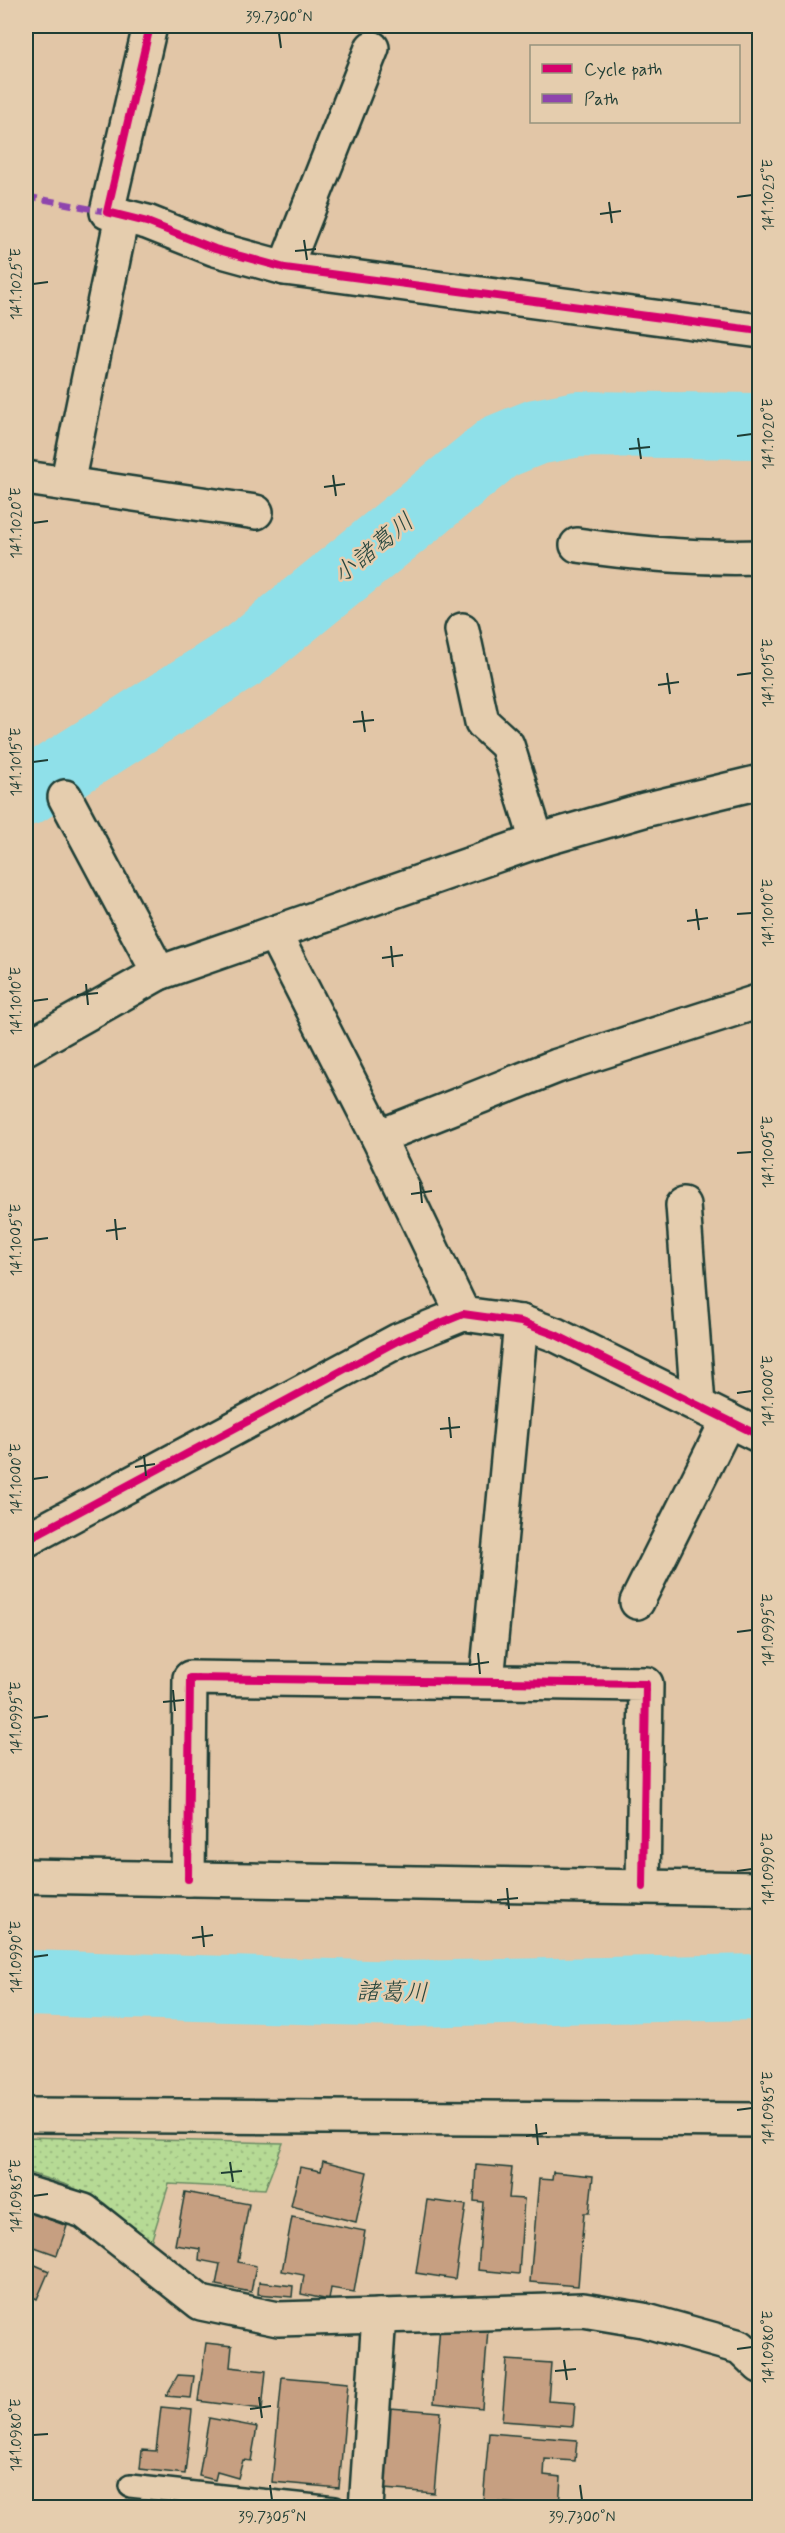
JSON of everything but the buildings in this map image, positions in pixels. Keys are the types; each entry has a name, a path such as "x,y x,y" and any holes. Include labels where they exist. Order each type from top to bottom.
{"street":[{"path":"150,26 107,212 147,222 215,249 285,268 759,331"},
{"path":"285,268 372,48"},
{"path":"67,484 122,216"},
{"path":"26,478 256,512"},
{"path":"577,545 644,555 697,559 759,557"},
{"path":"462,630 482,722 507,745 537,841"},
{"path":"26,1048 159,973 537,841 644,810 759,782"},
{"path":"65,797 159,973"},
{"path":"274,933 378,1137 463,1314"},
{"path":"378,1137 557,1066 759,1001"},
{"path":"683,1205 698,1406"},
{"path":"26,1540 399,1340 463,1314 521,1322 556,1335 759,1437"},
{"path":"487,1680 521,1322"},
{"path":"637,1602 728,1420"},
{"path":"188,1879 190,1678 487,1680 646,1684 643,1887"},
{"path":"26,1876 759,1889"},
{"path":"26,2115 759,2120"},
{"path":"26,2193 84,2211 201,2303 278,2319 583,2310 643,2320 740,2347 759,2366"},
{"path":"366,2508 380,2316"}],"lane":[{"path":"130,2486 335,2508"}],"green space":[{"path":"26,2137 283,2143 265,2189 169,2184 151,2242 104,2203 67,2185 26,2172"}],"waterway":[{"name":"小諸葛川","path":"26,793 244,655 499,447 536,432 578,424 760,426"},
{"name":"諸葛川","path":"26,1983 403,1994 760,1987"}],"marked path":[{"path":"26,196 107,212"}],"cycle path":[{"path":"150,26 107,212 147,222 215,249 285,268 760,331"},
{"path":"26,1540 399,1340 463,1314 521,1322 556,1335 760,1436"},
{"path":"188,1879 190,1678 646,1684 643,1887"}]}
